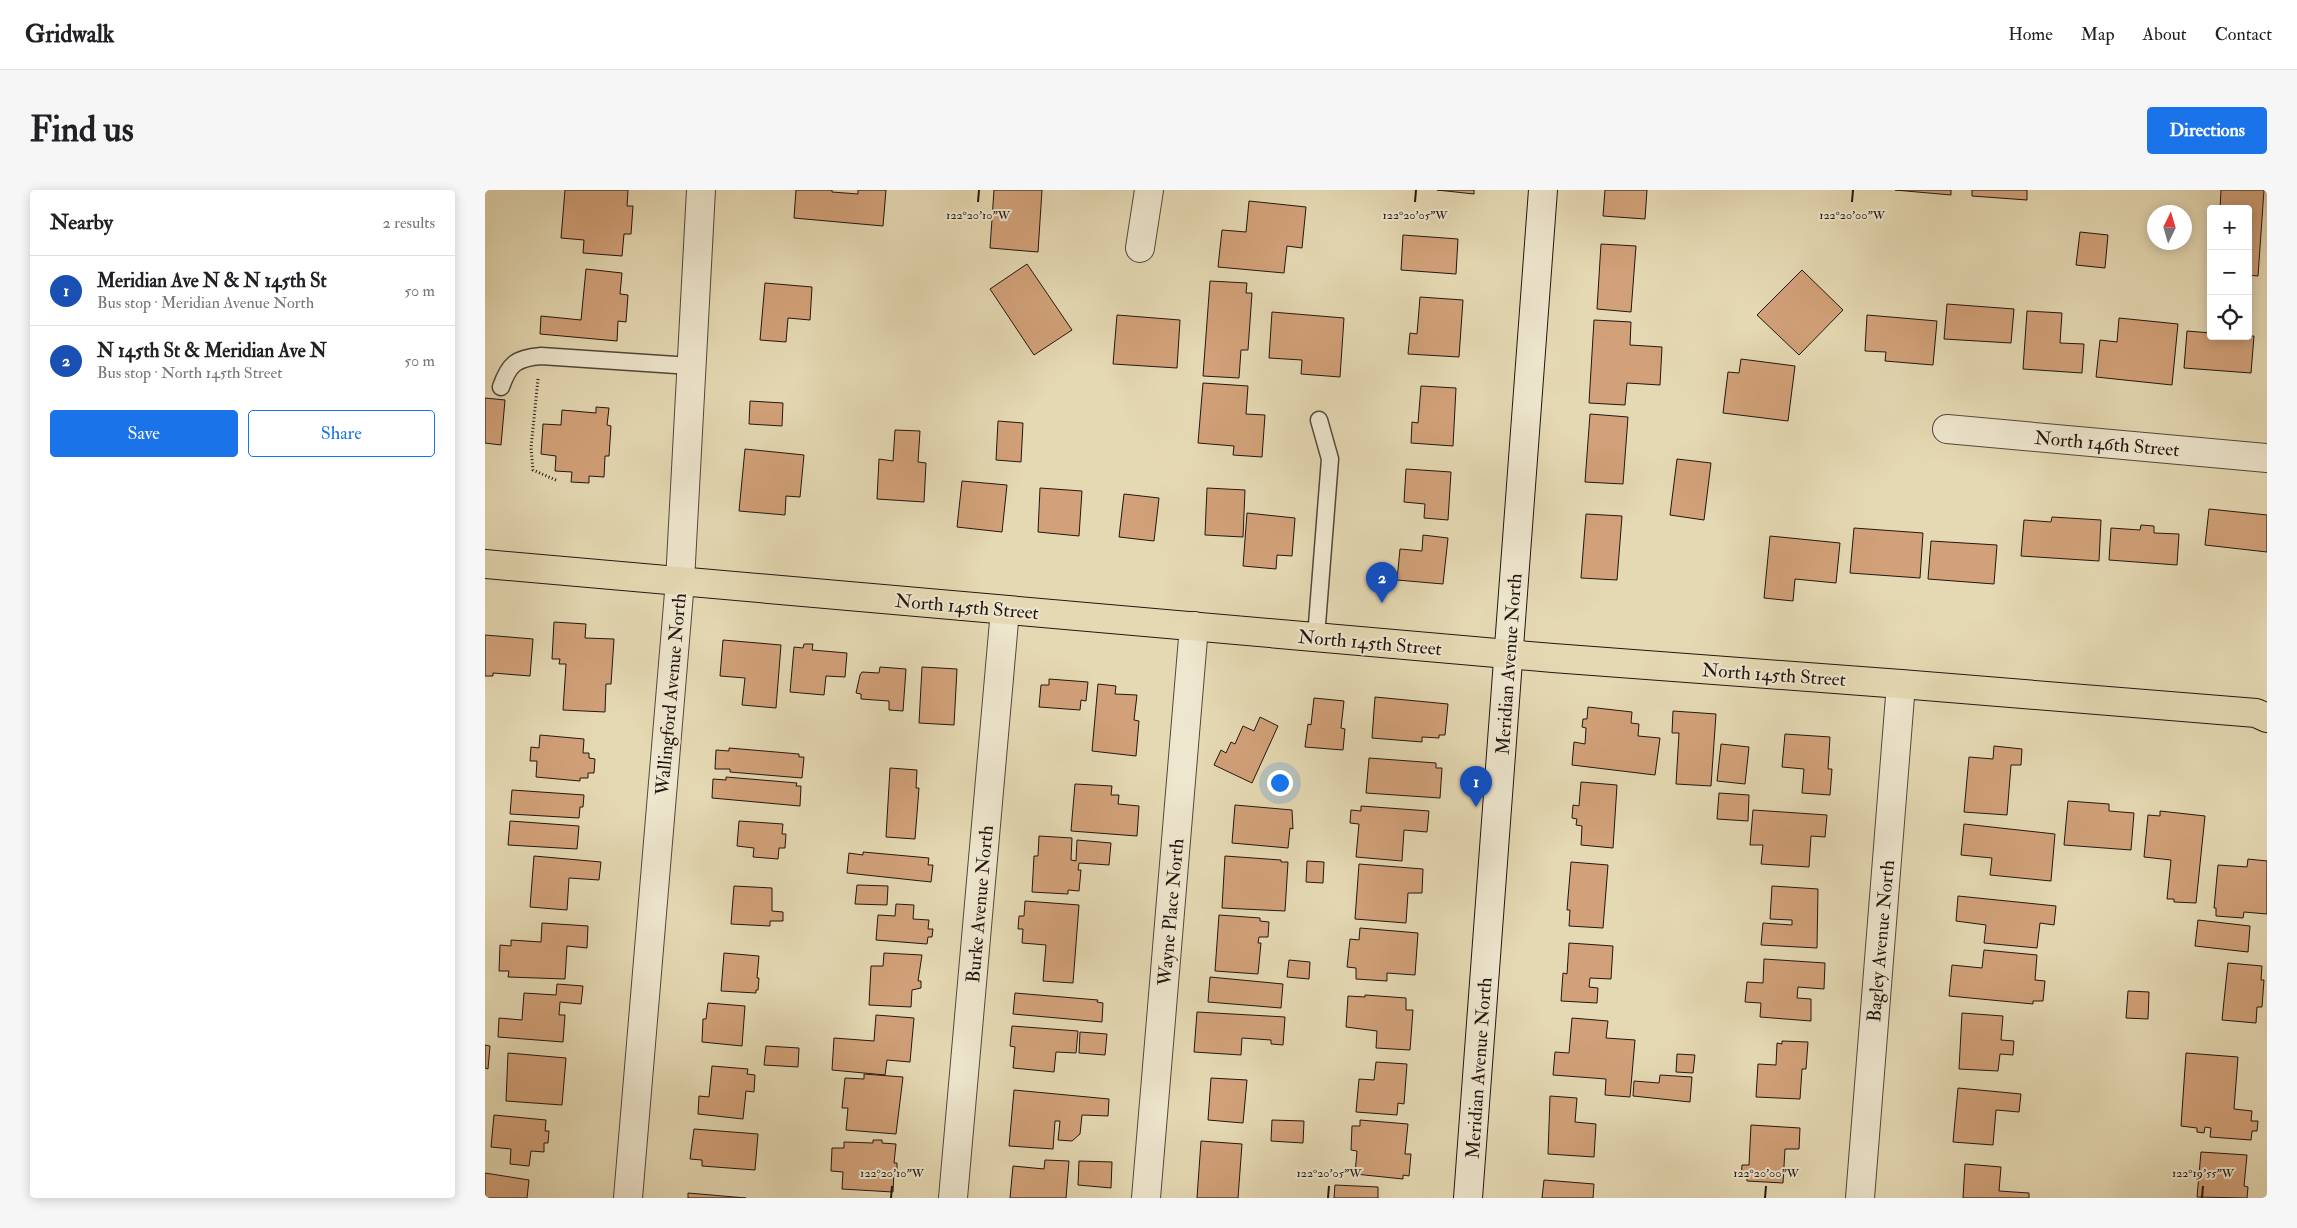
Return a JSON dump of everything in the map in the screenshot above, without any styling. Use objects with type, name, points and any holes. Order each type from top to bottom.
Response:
[{"type":"main road","name":"North 145th Street","points":[[485,564],[1509,654],[2263,714]]},
{"type":"street","name":"Wallingford Avenue North","points":[[628,1198],[680,581],[701,190]]},
{"type":"street","points":[[1140,248],[1149,190]]},
{"type":"street","name":"Meridian Avenue North","points":[[1468,1198],[1543,190]]},
{"type":"street","name":"North 146th Street","points":[[1947,429],[2267,458]]},
{"type":"street","name":"Burke Avenue North","points":[[953,1198],[1005,610]]},
{"type":"street","name":"Wayne Place North","points":[[1145,1198],[1195,626]]},
{"type":"street","name":"Bagley Avenue North","points":[[1860,1198],[1901,684]]},
{"type":"lane","points":[[501,387],[507,369],[527,357],[541,356],[691,366]]},
{"type":"lane","points":[[1316,637],[1330,459],[1319,420]]},
{"type":"path","points":[[541,356],[531,448],[533,470],[558,481]]},
{"type":"building","points":[[565,190],[628,190],[627,206],[633,206],[631,234],[624,234],[622,256],[583,253],[584,240],[561,238]]},
{"type":"building","points":[[796,190],[832,190],[832,192],[858,194],[858,190],[886,190],[883,226],[794,218]]},
{"type":"building","points":[[994,190],[1042,190],[1038,252],[990,248]]},
{"type":"building","points":[[1437,190],[1474,190],[1474,194]]},
{"type":"building","points":[[1605,190],[1647,190],[1645,219],[1603,216]]},
{"type":"building","points":[[1895,190],[1951,190],[1951,195]]},
{"type":"building","points":[[1972,190],[2027,190],[2027,200],[1972,196]]},
{"type":"building","points":[[2221,190],[2264,190],[2258,276],[2252,275],[2252,205],[2220,205]]},
{"type":"building","points":[[1249,201],[1306,207],[1302,248],[1287,246],[1284,273],[1218,267],[1222,230],[1246,232]]},
{"type":"building","points":[[2080,232],[2108,235],[2105,268],[2076,265]]},
{"type":"building","points":[[1403,235],[1458,239],[1456,274],[1401,270]]},
{"type":"building","points":[[1601,244],[1636,246],[1631,312],[1597,309]]},
{"type":"building","points":[[1027,264],[1072,330],[1034,355],[990,289]]},
{"type":"building","points":[[586,269],[622,273],[620,294],[628,295],[626,322],[618,321],[617,341],[540,334],[541,316],[581,320]]},
{"type":"building","points":[[1802,270],[1843,310],[1799,355],[1757,315]]},
{"type":"building","points":[[1210,281],[1247,283],[1246,293],[1252,293],[1248,350],[1241,350],[1239,378],[1203,376]]},
{"type":"building","points":[[765,283],[812,287],[810,320],[788,318],[786,342],[760,340]]},
{"type":"building","points":[[1420,297],[1463,300],[1459,357],[1408,354],[1410,333],[1417,334]]},
{"type":"building","points":[[1947,304],[2014,309],[2011,343],[1944,339]]},
{"type":"building","points":[[2027,311],[2062,313],[2060,343],[2084,344],[2082,373],[2023,369]]},
{"type":"building","points":[[1272,312],[1344,318],[1340,377],[1301,374],[1302,360],[1269,358]]},
{"type":"building","points":[[1117,315],[1180,320],[1177,368],[1113,364]]},
{"type":"building","points":[[1867,315],[1937,321],[1933,365],[1885,361],[1886,352],[1865,351]]},
{"type":"building","points":[[2119,318],[2178,324],[2172,385],[2096,377],[2100,340],[2117,342]]},
{"type":"building","points":[[1594,320],[1631,322],[1630,345],[1662,347],[1660,385],[1627,383],[1625,405],[1589,403]]},
{"type":"building","points":[[2187,331],[2207,333],[2207,340],[2252,340],[2252,336],[2254,336],[2251,373],[2184,368]]},
{"type":"building","points":[[1741,359],[1795,366],[1788,421],[1723,413],[1728,372],[1739,373]]},
{"type":"building","points":[[1203,383],[1248,386],[1246,414],[1265,415],[1262,457],[1233,455],[1234,446],[1198,443]]},
{"type":"building","points":[[1421,386],[1456,388],[1453,446],[1411,443],[1412,422],[1418,423]]},
{"type":"building","points":[[485,398],[505,400],[501,445],[485,443]]},
{"type":"building","points":[[750,401],[783,403],[782,426],[749,424]]},
{"type":"building","points":[[596,407],[609,408],[607,425],[611,426],[609,456],[605,456],[604,477],[589,476],[589,483],[571,482],[572,472],[555,471],[556,456],[541,454],[543,424],[561,425],[562,410],[596,413]]},
{"type":"building","points":[[1590,414],[1628,417],[1623,484],[1585,482]]},
{"type":"building","points":[[998,421],[1023,423],[1021,462],[996,460]]},
{"type":"building","points":[[895,430],[920,431],[918,462],[926,463],[924,502],[877,499],[879,459],[893,461]]},
{"type":"building","points":[[745,449],[804,455],[800,497],[786,496],[785,515],[739,511]]},
{"type":"building","points":[[1677,459],[1711,463],[1704,520],[1670,515]]},
{"type":"building","points":[[1406,469],[1451,472],[1448,520],[1424,518],[1425,504],[1404,502]]},
{"type":"building","points":[[962,481],[1007,485],[1002,532],[957,527]]},
{"type":"building","points":[[1040,488],[1082,491],[1079,536],[1038,532]]},
{"type":"building","points":[[1207,488],[1245,490],[1243,537],[1205,535]]},
{"type":"building","points":[[1124,494],[1159,498],[1154,541],[1119,537]]},
{"type":"building","points":[[2209,509],[2267,515],[2267,552],[2205,545]]},
{"type":"building","points":[[1247,513],[1295,518],[1292,556],[1277,555],[1276,569],[1243,566]]},
{"type":"building","points":[[1586,514],[1622,516],[1617,580],[1581,578]]},
{"type":"building","points":[[2052,517],[2101,520],[2099,561],[2021,556],[2024,520],[2051,522]]},
{"type":"building","points":[[2141,525],[2154,526],[2154,533],[2179,534],[2177,565],[2109,560],[2111,528],[2140,530]]},
{"type":"building","points":[[1854,528],[1923,533],[1920,578],[1850,573]]},
{"type":"building","points":[[1423,535],[1448,538],[1443,584],[1397,580],[1400,549],[1422,551]]},
{"type":"building","points":[[1770,536],[1840,543],[1836,583],[1795,579],[1793,601],[1764,598]]},
{"type":"building","points":[[1931,541],[1997,545],[1994,584],[1928,579]]},
{"type":"building","points":[[554,622],[586,624],[585,638],[614,639],[611,684],[606,684],[605,712],[563,710],[566,664],[559,664],[560,659],[552,659]]},
{"type":"building","points":[[485,635],[533,639],[530,676],[493,673],[493,676],[485,676]]},
{"type":"building","points":[[723,640],[781,645],[776,708],[742,705],[745,678],[720,676]]},
{"type":"building","points":[[804,644],[813,644],[812,650],[847,653],[845,677],[826,676],[824,695],[790,692],[794,647],[803,648]]},
{"type":"building","points":[[880,667],[906,669],[903,711],[889,710],[889,701],[861,699],[861,694],[856,693],[862,672],[879,673]]},
{"type":"building","points":[[922,667],[957,669],[954,725],[919,723]]},
{"type":"building","points":[[1049,679],[1088,682],[1086,701],[1081,700],[1080,710],[1039,707],[1041,685],[1049,685]]},
{"type":"building","points":[[1098,684],[1116,686],[1115,694],[1137,695],[1134,720],[1139,721],[1136,756],[1092,751]]},
{"type":"building","points":[[1375,697],[1448,704],[1445,735],[1439,735],[1439,738],[1422,737],[1422,742],[1372,738]]},
{"type":"building","points":[[1314,698],[1344,701],[1341,728],[1345,729],[1343,750],[1305,747],[1308,724],[1311,725]]},
{"type":"building","points":[[1588,707],[1632,712],[1631,723],[1639,724],[1638,736],[1660,738],[1655,775],[1572,765],[1574,742],[1585,744],[1586,728],[1582,727],[1583,719],[1587,719]]},
{"type":"building","points":[[1673,711],[1716,714],[1711,786],[1676,784],[1679,733],[1672,733]]},
{"type":"building","points":[[1260,717],[1278,726],[1252,783],[1214,765],[1221,750],[1226,753],[1231,742],[1235,744],[1243,726],[1254,731]]},
{"type":"building","points":[[1785,734],[1830,737],[1828,769],[1832,769],[1830,795],[1802,793],[1804,769],[1782,767]]},
{"type":"building","points":[[540,735],[584,739],[583,753],[589,753],[589,758],[595,759],[594,773],[588,773],[588,778],[580,778],[580,781],[536,777],[537,761],[530,761],[531,747],[539,748]]},
{"type":"building","points":[[1721,744],[1749,747],[1745,784],[1717,781]]},
{"type":"building","points":[[1994,746],[2022,749],[2021,765],[2011,765],[2007,815],[1964,812],[1969,757],[1993,759]]},
{"type":"building","points":[[729,748],[799,754],[799,757],[804,757],[802,778],[730,772],[730,769],[715,769],[716,750],[729,751]]},
{"type":"building","points":[[1369,758],[1436,763],[1436,768],[1442,768],[1440,798],[1366,793]]},
{"type":"building","points":[[890,768],[917,770],[916,788],[919,788],[915,839],[886,837]]},
{"type":"building","points":[[726,777],[797,783],[796,786],[801,786],[800,806],[712,798],[713,779],[726,780]]},
{"type":"building","points":[[1581,782],[1617,785],[1613,848],[1581,845],[1582,826],[1576,825],[1577,819],[1572,818],[1573,805],[1579,806]]},
{"type":"building","points":[[1075,784],[1112,786],[1111,795],[1119,795],[1118,804],[1139,806],[1137,836],[1071,831]]},
{"type":"building","points":[[512,790],[584,795],[583,807],[580,807],[579,818],[510,814]]},
{"type":"building","points":[[1719,793],[1749,795],[1748,821],[1717,819]]},
{"type":"building","points":[[2068,801],[2109,804],[2109,811],[2134,813],[2131,850],[2064,845]]},
{"type":"building","points":[[1235,805],[1292,810],[1293,829],[1290,828],[1288,848],[1232,843]]},
{"type":"building","points":[[1361,806],[1429,811],[1427,832],[1404,830],[1402,861],[1356,857],[1359,824],[1350,823],[1351,810],[1361,811]]},
{"type":"building","points":[[1753,810],[1827,815],[1825,837],[1811,836],[1809,867],[1761,864],[1763,845],[1750,845]]},
{"type":"building","points":[[2160,811],[2205,816],[2196,903],[2174,902],[2174,899],[2167,899],[2171,860],[2144,857],[2148,815],[2160,816]]},
{"type":"building","points":[[510,821],[579,826],[577,849],[508,845]]},
{"type":"building","points":[[739,821],[783,824],[782,834],[786,834],[785,848],[779,848],[778,859],[753,857],[754,848],[737,846]]},
{"type":"building","points":[[1964,824],[2055,834],[2051,881],[1990,875],[1992,858],[1961,855]]},
{"type":"building","points":[[1039,836],[1072,838],[1071,860],[1076,861],[1077,840],[1111,843],[1109,865],[1079,863],[1078,870],[1081,870],[1079,891],[1068,890],[1068,894],[1032,892],[1034,856],[1038,856]]},
{"type":"building","points":[[863,852],[929,858],[928,865],[933,865],[931,882],[847,873],[849,853],[863,855]]},
{"type":"building","points":[[534,856],[601,862],[599,880],[569,878],[567,910],[530,907]]},
{"type":"building","points":[[1225,856],[1288,862],[1285,911],[1222,908]]},
{"type":"building","points":[[2248,859],[2267,861],[2267,914],[2244,912],[2243,918],[2216,916],[2216,908],[2214,908],[2218,865],[2247,867]]},
{"type":"building","points":[[1307,861],[1324,862],[1323,883],[1306,882]]},
{"type":"building","points":[[1571,862],[1608,865],[1603,928],[1569,926],[1570,910],[1567,910]]},
{"type":"building","points":[[1359,864],[1423,869],[1422,893],[1408,893],[1406,923],[1355,919]]},
{"type":"building","points":[[857,885],[888,886],[887,905],[855,904]]},
{"type":"building","points":[[734,886],[772,888],[772,911],[783,912],[783,921],[770,921],[770,926],[731,924]]},
{"type":"building","points":[[1772,886],[1818,889],[1817,948],[1761,945],[1763,923],[1792,925],[1792,920],[1770,919]]},
{"type":"building","points":[[1958,896],[2056,906],[2054,925],[2040,923],[2037,948],[1984,943],[1986,925],[1956,921]]},
{"type":"building","points":[[1025,901],[1079,905],[1073,983],[1043,981],[1046,945],[1022,943],[1023,929],[1018,929],[1019,916],[1024,916]]},
{"type":"building","points":[[896,904],[914,905],[913,919],[929,920],[928,929],[933,929],[932,937],[928,937],[927,944],[876,940],[878,915],[895,916]]},
{"type":"building","points":[[1219,915],[1260,918],[1260,921],[1269,922],[1268,937],[1259,937],[1258,943],[1261,943],[1258,974],[1215,971]]},
{"type":"building","points":[[2198,920],[2250,926],[2248,952],[2195,946]]},
{"type":"building","points":[[542,923],[588,926],[587,948],[567,946],[565,979],[508,977],[509,971],[499,971],[500,945],[511,946],[511,940],[541,942]]},
{"type":"building","points":[[1360,928],[1418,933],[1415,975],[1387,973],[1387,981],[1356,979],[1356,968],[1347,967],[1350,939],[1359,940]]},
{"type":"building","points":[[1569,943],[1613,946],[1611,979],[1590,978],[1589,987],[1598,988],[1597,1003],[1561,1001],[1563,973],[1567,974]]},
{"type":"building","points":[[1984,950],[2037,955],[2035,980],[2045,981],[2043,1001],[2033,1001],[2033,1004],[1949,996],[1952,965],[1982,968]]},
{"type":"building","points":[[724,953],[759,956],[757,978],[759,978],[756,993],[721,991]]},
{"type":"building","points":[[884,953],[922,955],[918,981],[921,981],[921,988],[912,990],[911,1007],[869,1005],[871,966],[883,966]]},
{"type":"building","points":[[1764,959],[1825,963],[1824,989],[1798,987],[1797,998],[1811,999],[1811,1021],[1760,1017],[1761,1003],[1745,1002],[1747,982],[1763,983]]},
{"type":"building","points":[[1289,960],[1310,962],[1309,979],[1287,977]]},
{"type":"building","points":[[2228,963],[2262,966],[2261,980],[2264,980],[2262,1007],[2257,1007],[2256,1023],[2222,1020]]},
{"type":"building","points":[[1210,977],[1283,984],[1281,1008],[1208,1002]]},
{"type":"building","points":[[557,984],[583,986],[581,1004],[560,1002],[559,1015],[565,1015],[563,1042],[498,1037],[499,1018],[522,1020],[524,993],[556,995]]},
{"type":"building","points":[[2128,991],[2149,992],[2148,1019],[2126,1018]]},
{"type":"building","points":[[1015,993],[1098,1000],[1097,1002],[1103,1003],[1102,1022],[1013,1014]]},
{"type":"building","points":[[1365,995],[1406,998],[1406,1010],[1413,1010],[1410,1050],[1376,1048],[1377,1031],[1346,1027],[1348,996],[1365,997]]},
{"type":"building","points":[[708,1003],[745,1006],[742,1046],[702,1042],[703,1019],[706,1019]]},
{"type":"building","points":[[1197,1012],[1285,1017],[1283,1045],[1271,1044],[1271,1040],[1242,1038],[1241,1055],[1194,1052]]},
{"type":"building","points":[[1962,1013],[2003,1016],[2001,1040],[2014,1041],[2013,1055],[2000,1054],[1998,1071],[1959,1069]]},
{"type":"building","points":[[876,1015],[914,1018],[910,1062],[887,1060],[885,1075],[832,1070],[834,1038],[874,1041]]},
{"type":"building","points":[[1572,1018],[1608,1021],[1606,1038],[1635,1040],[1630,1097],[1605,1095],[1606,1079],[1553,1075],[1555,1052],[1569,1053]]},
{"type":"building","points":[[1012,1026],[1078,1031],[1076,1053],[1056,1052],[1054,1072],[1013,1068],[1015,1047],[1010,1046]]},
{"type":"building","points":[[1080,1032],[1107,1034],[1105,1055],[1079,1053]]},
{"type":"building","points":[[1782,1041],[1808,1042],[1806,1069],[1802,1069],[1800,1099],[1756,1097],[1758,1064],[1776,1065],[1777,1043],[1782,1044]]},
{"type":"building","points":[[485,1045],[490,1046],[488,1069],[485,1068]]},
{"type":"building","points":[[766,1046],[799,1048],[798,1067],[764,1065]]},
{"type":"building","points":[[508,1053],[566,1058],[562,1105],[506,1101]]},
{"type":"building","points":[[2186,1053],[2238,1057],[2234,1109],[2252,1111],[2251,1121],[2258,1121],[2257,1131],[2252,1131],[2251,1140],[2210,1137],[2211,1128],[2205,1127],[2204,1133],[2197,1132],[2197,1128],[2181,1126]]},
{"type":"building","points":[[1677,1054],[1695,1055],[1693,1073],[1676,1072]]},
{"type":"building","points":[[1376,1062],[1407,1064],[1404,1104],[1398,1103],[1397,1115],[1356,1112],[1359,1079],[1374,1080]]},
{"type":"building","points":[[712,1066],[748,1069],[747,1074],[755,1075],[754,1092],[746,1091],[743,1119],[698,1114],[699,1096],[709,1097]]},
{"type":"building","points":[[864,1074],[903,1077],[896,1134],[846,1130],[848,1108],[842,1108],[845,1078],[864,1079]]},
{"type":"building","points":[[1660,1075],[1692,1077],[1690,1102],[1633,1096],[1634,1081],[1659,1083]]},
{"type":"building","points":[[1211,1078],[1247,1080],[1243,1123],[1208,1120]]},
{"type":"building","points":[[1958,1088],[2021,1094],[2019,1112],[1996,1110],[1993,1145],[1953,1142]]},
{"type":"building","points":[[1014,1090],[1109,1099],[1108,1116],[1082,1115],[1080,1134],[1072,1141],[1058,1140],[1060,1121],[1055,1121],[1053,1149],[1009,1146]]},
{"type":"building","points":[[1550,1096],[1577,1098],[1575,1122],[1596,1124],[1594,1157],[1548,1154]]},
{"type":"building","points":[[494,1115],[546,1120],[545,1131],[549,1131],[548,1143],[544,1143],[544,1152],[531,1151],[529,1166],[510,1164],[511,1149],[491,1147]]},
{"type":"building","points":[[1272,1120],[1304,1121],[1303,1143],[1271,1141]]},
{"type":"building","points":[[1360,1120],[1408,1124],[1405,1154],[1411,1154],[1409,1176],[1403,1175],[1403,1179],[1355,1174],[1357,1151],[1351,1150],[1352,1126],[1360,1126]]},
{"type":"building","points":[[1751,1125],[1800,1128],[1799,1149],[1785,1149],[1783,1183],[1747,1181],[1747,1178],[1741,1178],[1742,1165],[1749,1165]]},
{"type":"building","points":[[694,1129],[758,1134],[755,1170],[702,1166],[702,1160],[690,1159]]},
{"type":"building","points":[[873,1140],[882,1140],[882,1143],[896,1144],[894,1163],[897,1163],[897,1172],[894,1171],[893,1192],[842,1189],[843,1172],[831,1171],[832,1148],[844,1148],[844,1142],[873,1143]]},
{"type":"building","points":[[1201,1141],[1242,1144],[1238,1198],[1197,1198]]},
{"type":"building","points":[[2201,1152],[2247,1155],[2244,1186],[2248,1187],[2247,1198],[2197,1197]]},
{"type":"building","points":[[1045,1160],[1069,1161],[1066,1198],[1010,1198],[1013,1166],[1044,1169]]},
{"type":"building","points":[[1079,1161],[1112,1162],[1111,1188],[1078,1185]]},
{"type":"building","points":[[1965,1164],[2001,1167],[1999,1191],[2029,1193],[2029,1198],[1963,1198]]},
{"type":"building","points":[[485,1173],[529,1180],[527,1198],[485,1198]]},
{"type":"building","points":[[1544,1180],[1594,1184],[1593,1198],[1542,1198]]},
{"type":"building","points":[[1335,1185],[1378,1187],[1378,1198],[1334,1198]]},
{"type":"building","points":[[688,1193],[746,1198],[688,1198]]},
{"type":"place","name":"N 145th St & Meridian Ave N","points":[[1382,603]]},
{"type":"place","name":"Meridian Ave N & N 145th St","points":[[1476,807]]}]
